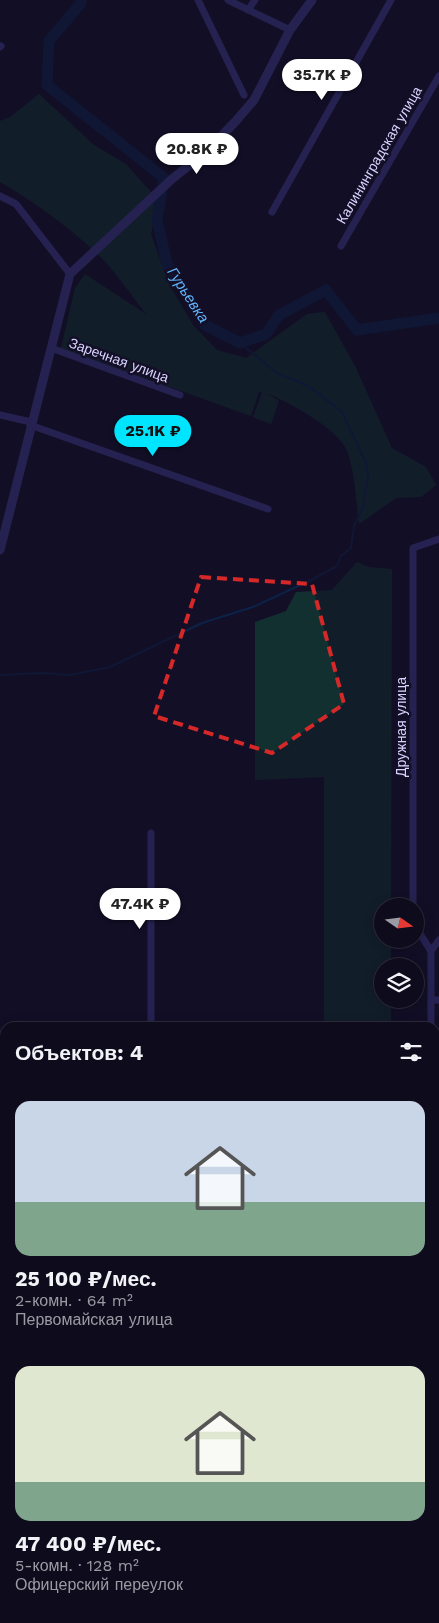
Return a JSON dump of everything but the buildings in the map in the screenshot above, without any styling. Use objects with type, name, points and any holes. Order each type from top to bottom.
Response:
[{"type":"street","points":[[198,0],[244,95]]},
{"type":"street","points":[[228,0],[290,30]]},
{"type":"street","points":[[248,10],[255,0]]},
{"type":"street","points":[[0,550],[70,274],[172,179],[206,152],[254,100],[290,30],[312,0]]},
{"type":"street","points":[[272,212],[391,0]]},
{"type":"street","name":"Калининградская улица","points":[[340,246],[439,76]]},
{"type":"street","points":[[0,196],[16,204],[70,274]]},
{"type":"street","name":"Заречная улица","points":[[50,348],[180,394]]},
{"type":"street","points":[[0,416],[31,424],[268,509]]},
{"type":"street","name":"Дружная улица","points":[[413,898],[413,548],[439,539]]},
{"type":"street","points":[[151,833],[151,1022]]},
{"type":"street","points":[[424,939],[432,951],[435,1000],[432,1022]]},
{"type":"street","points":[[432,951],[439,940]]},
{"type":"highlighted area","points":[[201,577],[312,584],[344,704],[272,753],[154,716]]},
{"type":"green space","points":[[39,94],[94,145],[126,164],[158,200],[151,234],[169,284],[193,325],[217,350],[246,358],[307,314],[325,312],[356,368],[392,448],[426,467],[436,485],[421,497],[396,498],[359,524],[354,477],[347,451],[334,434],[299,409],[266,393],[279,401],[271,424],[253,417],[262,392],[259,392],[251,416],[61,348],[75,288],[85,274],[146,314],[109,266],[86,243],[43,209],[0,182],[0,121],[10,117]]},
{"type":"green space","points":[[357,562],[368,567],[392,569],[391,898],[374,898],[374,948],[391,948],[391,958],[374,958],[374,1008],[391,1008],[391,1022],[324,1022],[324,777],[255,780],[255,622],[286,611],[296,592],[332,590]]},
{"type":"waterway","name":"Гурьевка","points":[[81,0],[81,3],[49,41],[47,85],[164,178],[157,220],[167,264],[205,325],[240,343],[266,334],[279,315],[326,290],[357,330],[439,318]]},
{"type":"waterway","points":[[0,675],[42,673],[70,675],[110,667],[202,623],[253,607],[311,580],[337,566],[341,556],[351,548],[354,526],[363,508],[368,478],[366,463],[342,412],[310,387],[277,373],[240,343]]}]
